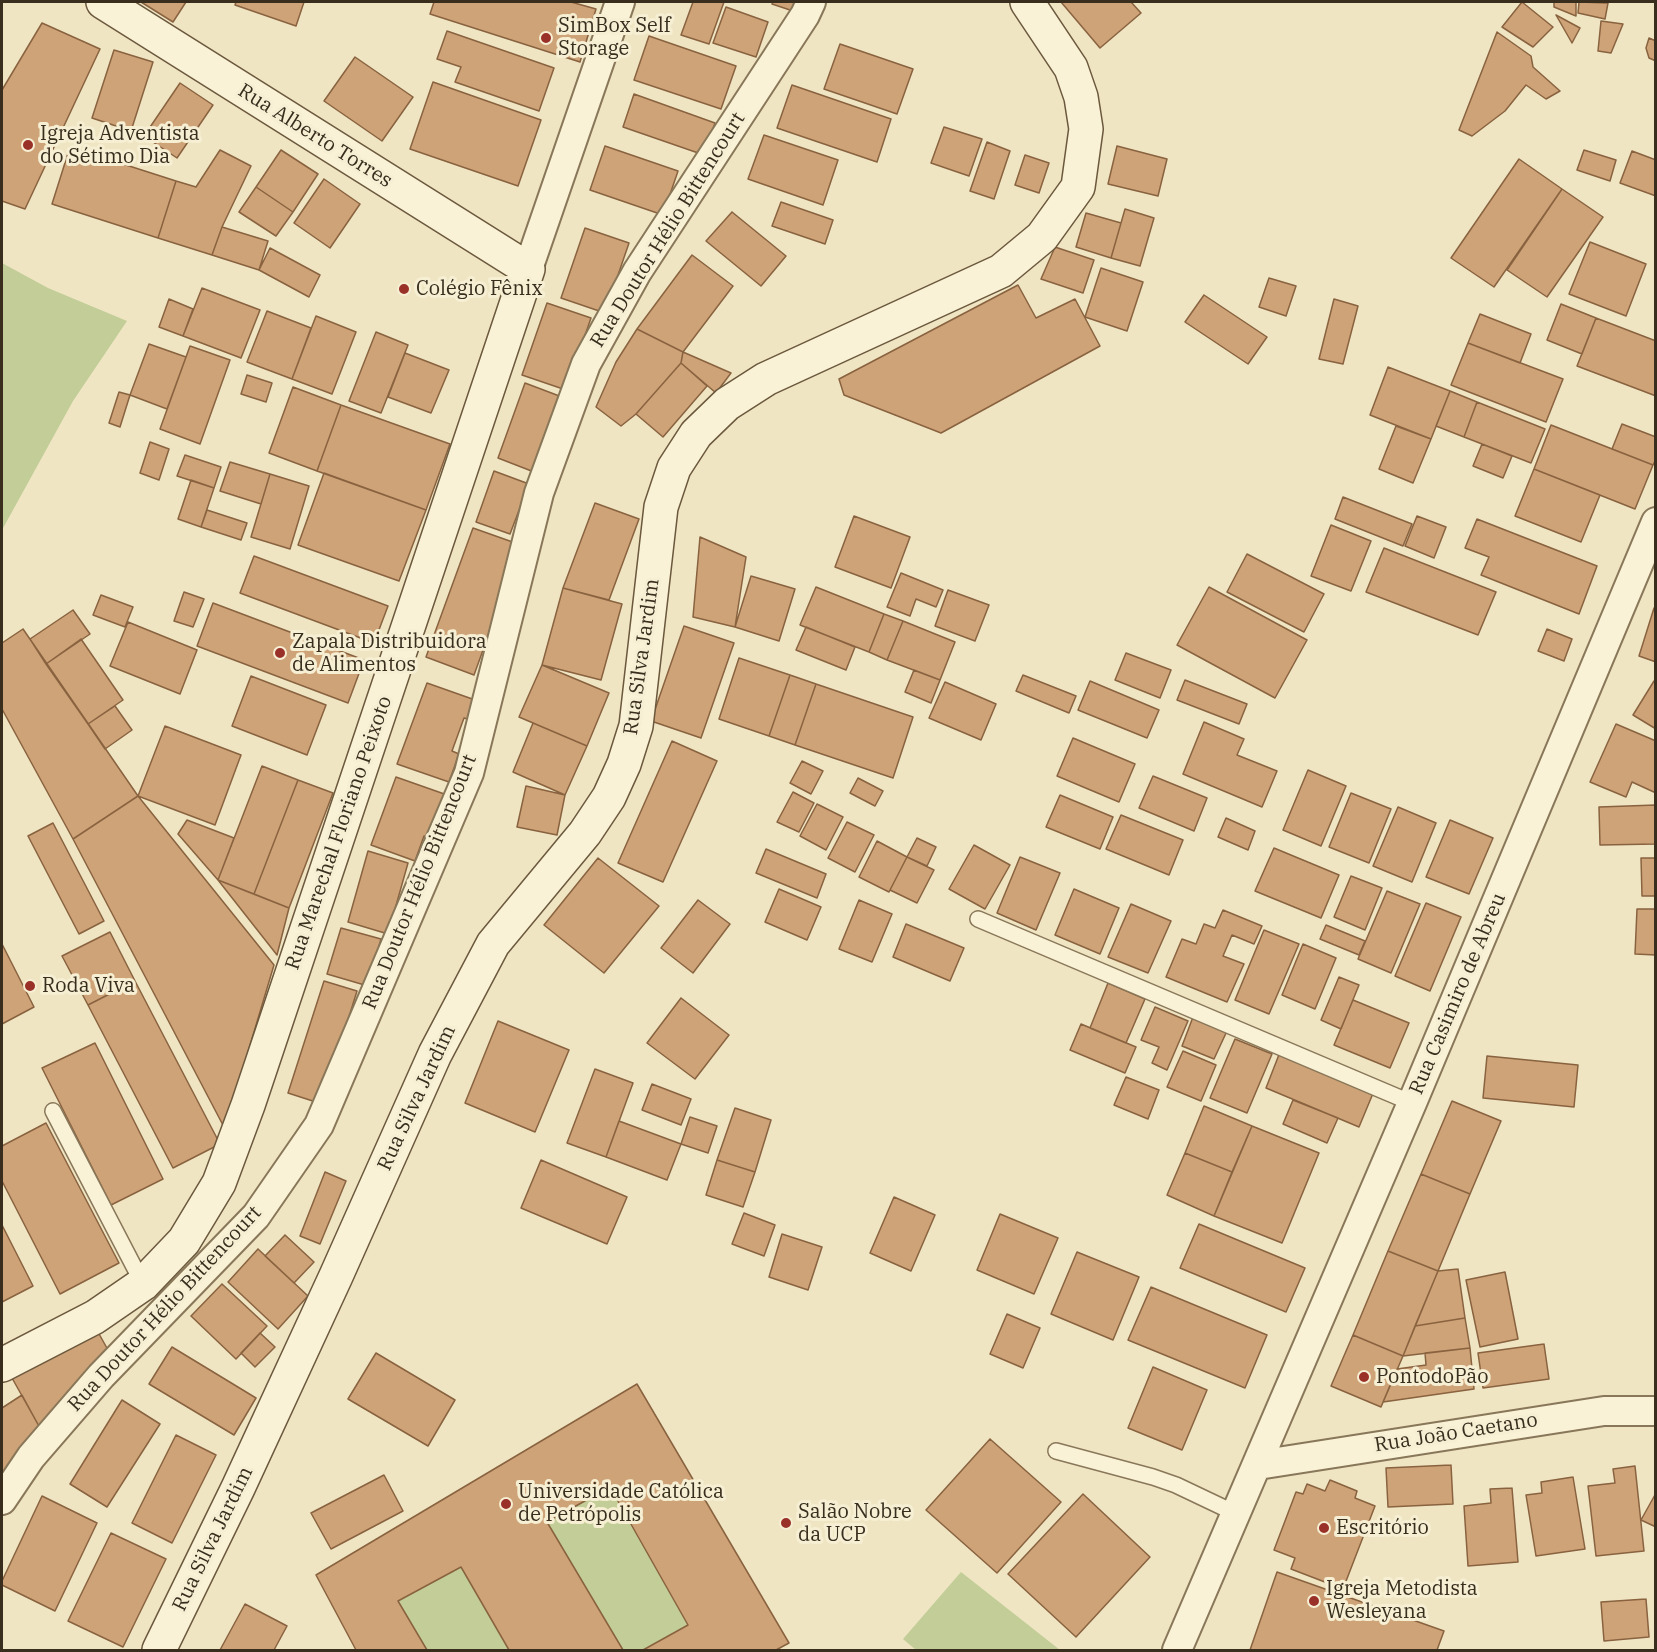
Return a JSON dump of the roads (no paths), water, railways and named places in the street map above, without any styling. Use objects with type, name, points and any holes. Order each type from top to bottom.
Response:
[{"type":"street","name":"Rua Alberto Torres","points":[[103,2],[528,269]]},
{"type":"street","name":"Rua Marechal Floriano Peixoto","points":[[2,1365],[95,1317],[143,1284],[184,1241],[219,1183],[248,1105],[528,269],[620,2]]},
{"type":"street","name":"Rua Doutor Hélio Bittencourt","points":[[2,1500],[31,1457],[101,1376],[256,1215],[319,1125],[469,773],[539,493],[586,364],[638,272],[805,15],[811,2]]},
{"type":"street","name":"Rua Silva Jardim","points":[[159,1650],[258,1446],[445,1034],[493,944],[585,833],[613,789],[636,726],[662,507],[674,468],[696,434],[727,404],[766,379],[1001,271],[1042,237],[1078,187],[1086,129],[1082,97],[1071,68],[1027,2]]},
{"type":"street","name":"Rua Casimiro de Abreu","points":[[1178,1650],[1412,1103],[1656,522]]},
{"type":"street","name":"Rua João Caetano","points":[[1258,1465],[1514,1423],[1604,1411],[1656,1411]]},
{"type":"lane","points":[[978,919],[1412,1103]]},
{"type":"lane","points":[[53,1111],[143,1284]]},
{"type":"lane","points":[[1056,1451],[1154,1477],[1237,1514]]},
{"type":"place","name":"SimBox Self Storage","points":[[546,38]]},
{"type":"place","name":"Igreja Adventista do Sétimo Dia","points":[[28,145]]},
{"type":"place","name":"Colégio Fênix","points":[[404,289]]},
{"type":"place","name":"Zapala Distribuidora de Alimentos","points":[[280,653]]},
{"type":"place","name":"Roda Viva","points":[[30,986]]},
{"type":"place","name":"PontodoPão","points":[[1364,1377]]},
{"type":"place","name":"Universidade Católica de Petrópolis","points":[[506,1504]]},
{"type":"place","name":"Salão Nobre da UCP","points":[[786,1523]]},
{"type":"place","name":"Escritório","points":[[1324,1528]]},
{"type":"place","name":"Igreja Metodista Wesleyana","points":[[1314,1601]]}]
